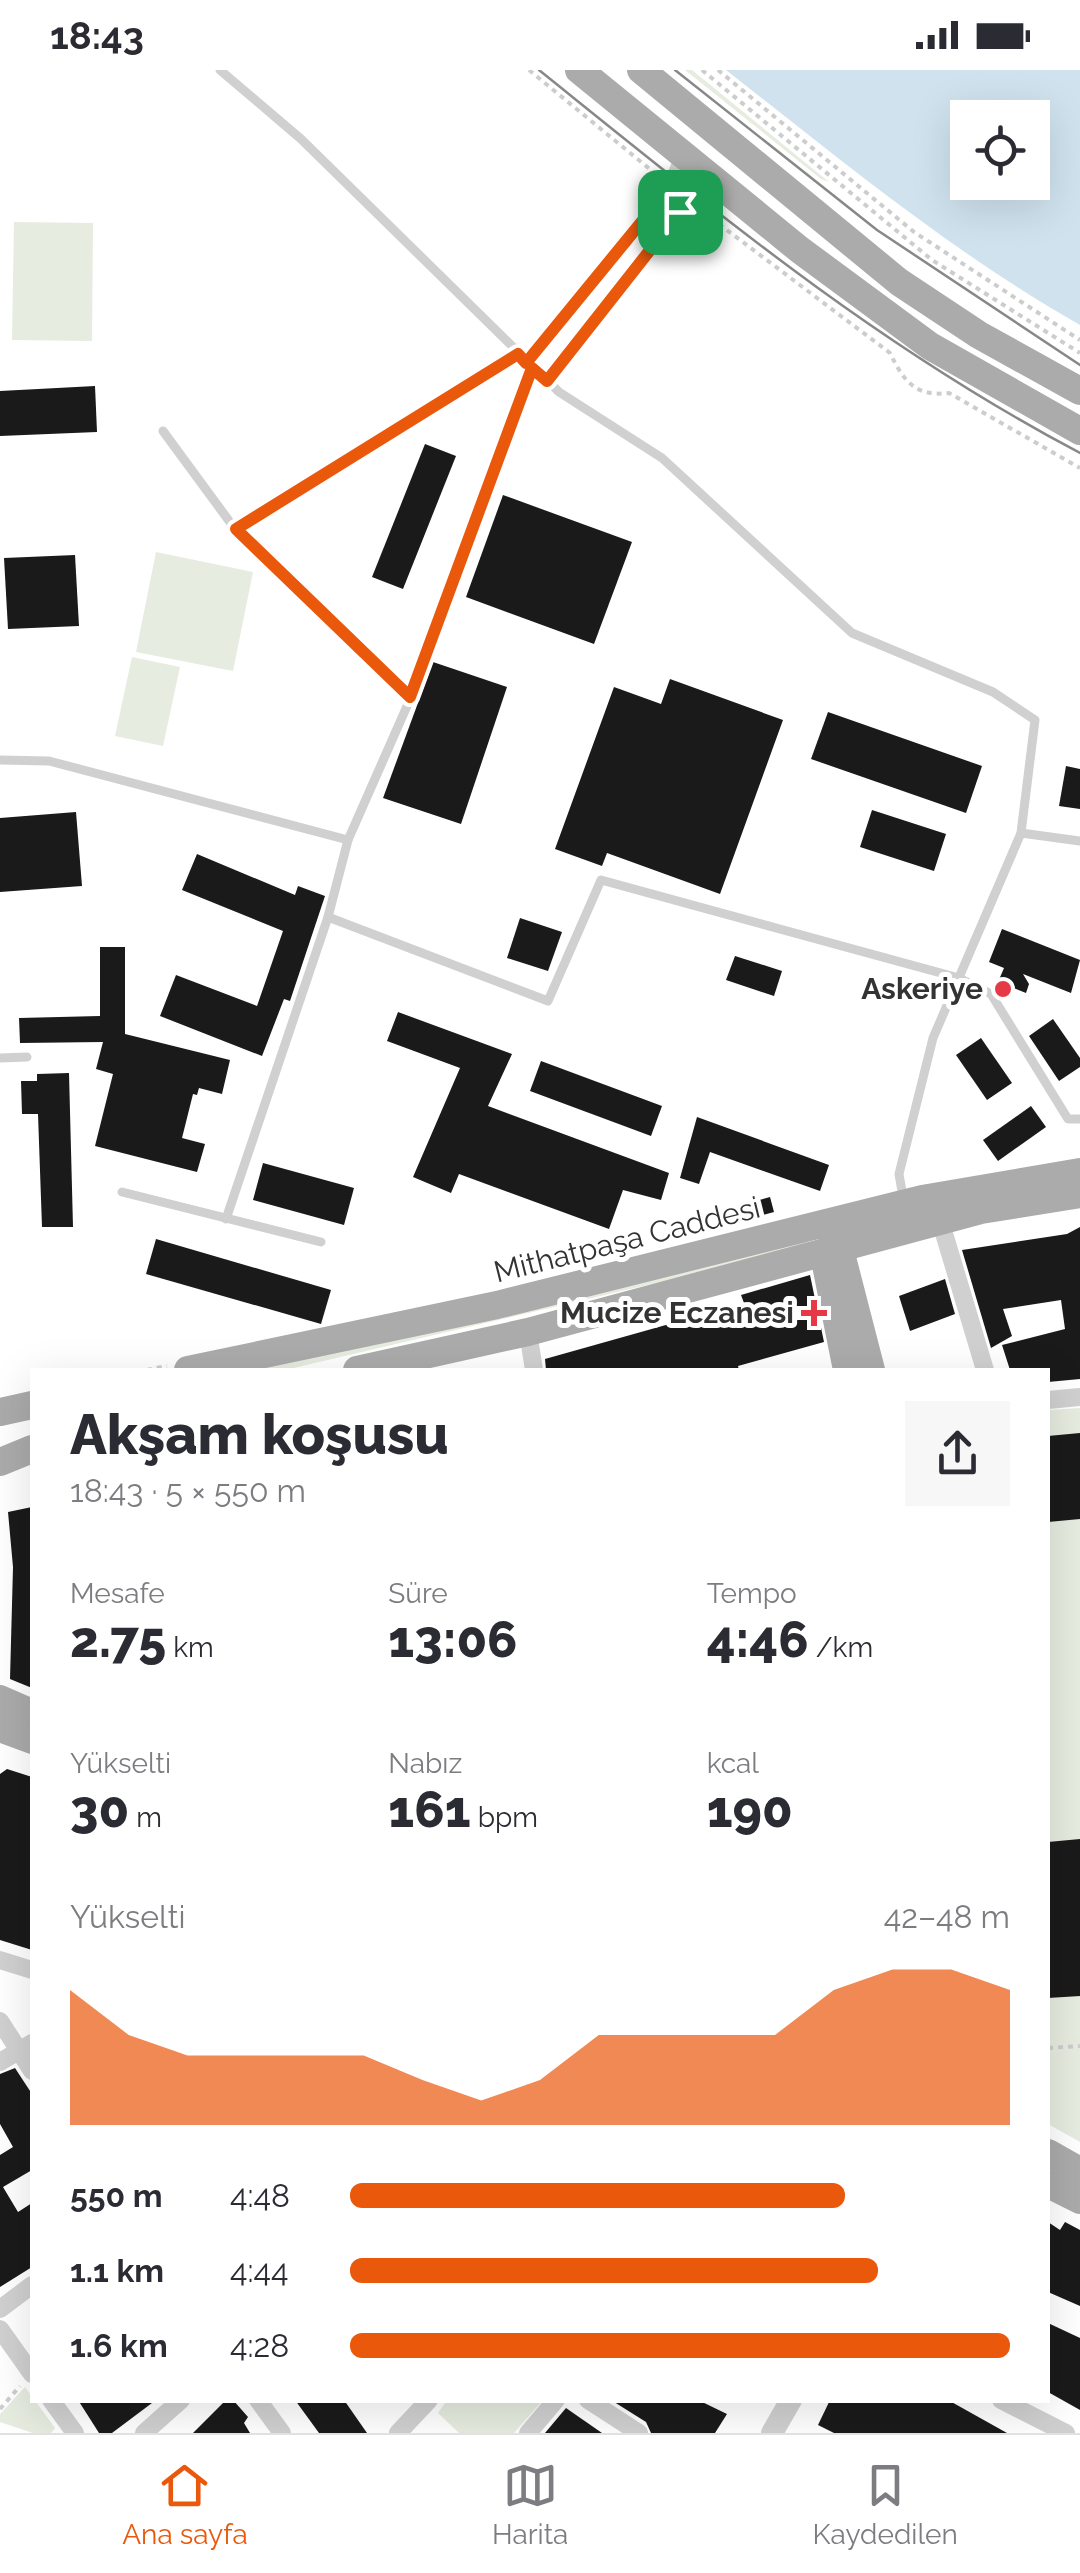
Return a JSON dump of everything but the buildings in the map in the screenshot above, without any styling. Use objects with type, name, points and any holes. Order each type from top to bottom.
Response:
[{"type":"main road","points":[[579,70],[721,187],[930,346],[1080,431]]},
{"type":"main road","points":[[641,70],[899,282],[979,336],[1080,391]]},
{"type":"main road","name":"Mithatpaşa Caddesi","points":[[366,1368],[528,1332],[829,1240],[904,1204],[1080,1172]]},
{"type":"main road","name":"Mithatpaşa Caddesi","points":[[198,1368],[497,1305],[1080,1194]]},
{"type":"main road","points":[[829,1240],[847,1368]]},
{"type":"main road","points":[[829,1240],[870,1368]]},
{"type":"main road","points":[[0,1412],[30,1405]]},
{"type":"main road","points":[[0,1462],[30,1449]]},
{"type":"main road","points":[[0,1699],[17,1733]]},
{"type":"main road","points":[[1050,2154],[1080,2171]]},
{"type":"main road","points":[[1050,2185],[1080,2200]]},
{"type":"street","points":[[940,1220],[984,1368]]},
{"type":"street","points":[[528,1332],[534,1368]]},
{"type":"street","points":[[1050,1400],[1080,1397]]},
{"type":"street","points":[[0,1960],[30,1969]]},
{"type":"street","points":[[0,2022],[26,2047],[0,2062]]},
{"type":"street","points":[[0,2309],[30,2287]]},
{"type":"street","points":[[0,2329],[30,2370]]},
{"type":"street","points":[[54,2403],[75,2433]]},
{"type":"street","points":[[144,2433],[178,2403]]},
{"type":"street","points":[[260,2403],[282,2433]]},
{"type":"street","points":[[409,2430],[427,2403]]},
{"type":"street","points":[[528,2433],[553,2403]]},
{"type":"street","points":[[593,2403],[640,2433]]},
{"type":"street","points":[[772,2433],[789,2403]]},
{"type":"street","points":[[1007,2403],[1066,2433]]},
{"type":"lane","points":[[220,70],[301,140],[529,366],[662,458],[852,633],[993,692],[1035,720],[1022,833],[934,1038],[899,1174],[904,1204],[896,1231]]},
{"type":"lane","points":[[226,1218],[328,917],[348,840],[410,697],[529,366],[662,197],[681,152]]},
{"type":"lane","points":[[547,381],[680,212],[721,187]]},
{"type":"lane","points":[[236,529],[518,354]]},
{"type":"lane","points":[[163,431],[236,529],[410,697]]},
{"type":"lane","points":[[0,760],[49,761],[348,840]]},
{"type":"lane","points":[[1022,833],[1080,841]]},
{"type":"lane","points":[[328,917],[548,1001],[601,880],[959,978],[991,994],[1068,1120],[1080,1119]]},
{"type":"lane","points":[[0,1058],[27,1057]]},
{"type":"lane","points":[[122,1192],[321,1242]]},
{"type":"path","points":[[529,70],[668,183]]},
{"type":"path","points":[[702,70],[932,260],[1080,353]]},
{"type":"path","points":[[718,70],[914,232],[1080,340]]},
{"type":"path","points":[[692,203],[771,268],[890,353],[903,380],[927,396],[950,394],[1080,468]]},
{"type":"path","points":[[1050,2048],[1080,2046]]},
{"type":"path","points":[[0,2409],[30,2375]]},
{"type":"shaded area","points":[[685,70],[692,70],[829,182],[821,179]]},
{"type":"shaded area","points":[[14,222],[93,223],[92,341],[12,340]]},
{"type":"shaded area","points":[[156,552],[253,572],[233,671],[136,652]]},
{"type":"shaded area","points":[[132,657],[180,667],[163,746],[115,736]]},
{"type":"shaded area","points":[[804,1236],[810,1247],[294,1368],[252,1368]]},
{"type":"shaded area","points":[[1080,1408],[1080,2142],[1050,2125],[1050,1410]]},
{"type":"shaded area","points":[[25,2387],[30,2403],[37,2403],[55,2428],[51,2433],[33,2433],[0,2422],[0,2414]]},
{"type":"shaded area","points":[[445,2403],[540,2403],[514,2433],[459,2433],[438,2413]]},
{"type":"water","points":[[726,70],[1080,70],[1080,325],[987,267]]},
{"type":"tram line","points":[[539,70],[735,226],[866,322],[934,368],[1080,453]]},
{"type":"tram line","points":[[675,70],[877,230],[1080,365]]},
{"type":"place","name":"Askeriye","points":[[1003,989]]},
{"type":"place","name":"Mucize Eczanesi","points":[[814,1313]]},
{"type":"route","points":[[668,183],[692,203],[680,212],[547,381],[532,368],[410,697],[236,529],[518,354],[526,363],[662,197],[668,183]]}]
